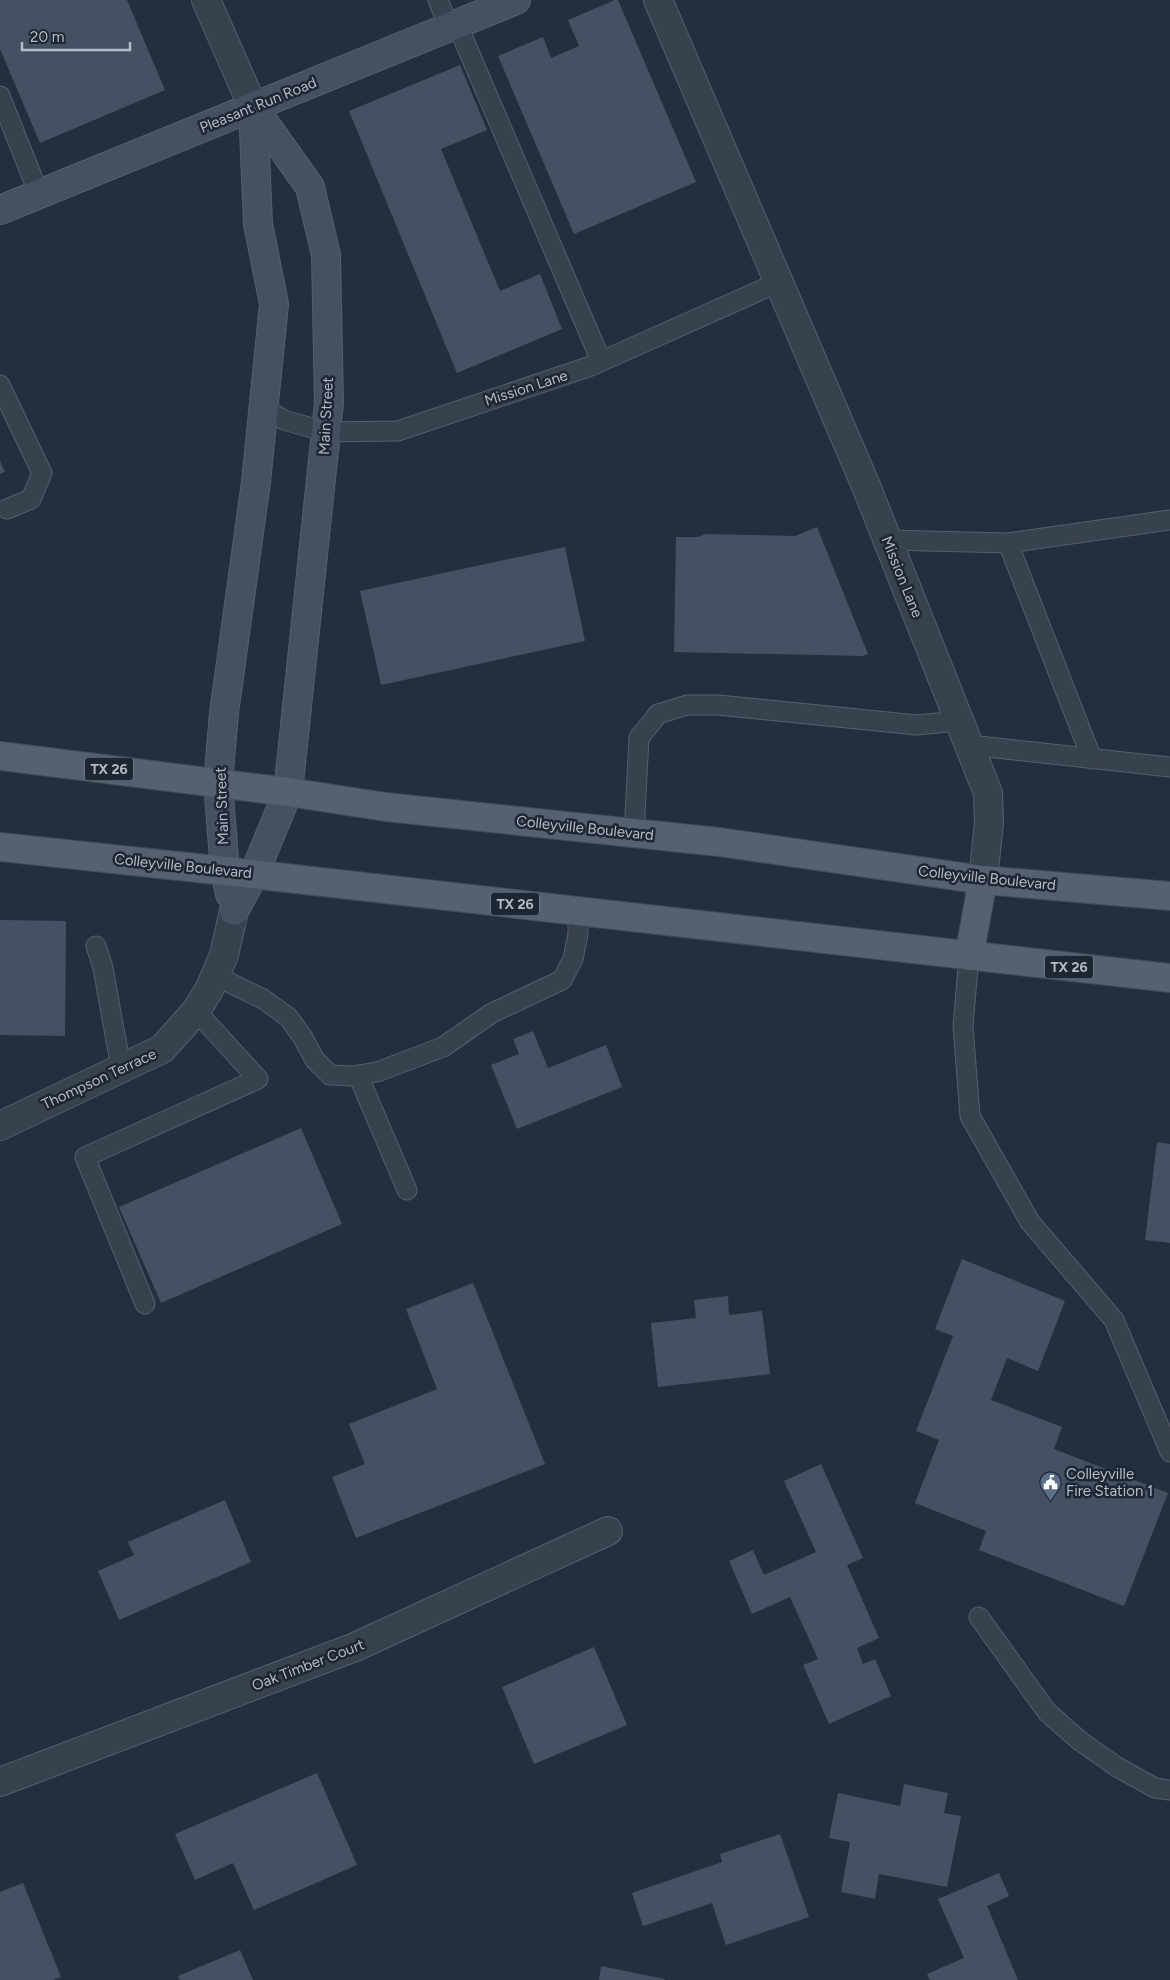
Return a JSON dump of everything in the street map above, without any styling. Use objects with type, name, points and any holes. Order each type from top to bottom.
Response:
[{"type":"main road","name":"Colleyville Boulevard","points":[[0,756],[288,792],[386,807],[719,842],[983,880],[1170,896]]},
{"type":"main road","name":"Colleyville Boulevard","points":[[0,847],[1170,978]]},
{"type":"main road","points":[[969,956],[983,880]]},
{"type":"street","name":"Main Street","points":[[206,0],[253,107],[310,187],[326,255],[330,403],[288,792],[254,874],[234,911]]},
{"type":"street","name":"Pleasant Run Road","points":[[0,210],[516,0]]},
{"type":"street","name":"Mission Lane","points":[[658,0],[866,486],[988,793],[989,822],[983,880]]},
{"type":"street","name":"Main Street","points":[[234,911],[224,871],[218,783],[224,713],[256,482],[274,304],[258,224],[253,107]]},
{"type":"street","name":"Thompson Terrace","points":[[0,1126],[162,1049],[196,1012],[216,976],[224,955],[234,911]]},
{"type":"street","name":"Oak Timber Court","points":[[0,1782],[356,1647],[608,1530]]},
{"type":"lane","points":[[438,0],[453,25],[601,361]]},
{"type":"lane","points":[[0,96],[39,194]]},
{"type":"lane","name":"Mission Lane","points":[[264,408],[284,420],[326,432],[398,431],[601,361],[779,282]]},
{"type":"lane","points":[[0,385],[42,473],[31,499],[6,510]]},
{"type":"lane","points":[[887,540],[1008,543],[1170,520]]},
{"type":"lane","points":[[1008,543],[1092,758]]},
{"type":"lane","points":[[634,834],[639,738],[658,714],[688,705],[718,705],[917,725],[1092,758],[1170,767]]},
{"type":"lane","points":[[216,976],[263,999],[288,1017],[302,1036],[315,1060],[330,1075],[358,1076],[377,1072],[443,1046],[492,1013],[562,980],[572,959],[578,934],[578,911]]},
{"type":"lane","points":[[96,946],[103,968],[122,1068]]},
{"type":"lane","points":[[969,956],[963,1026],[970,1116],[1030,1222],[1114,1320],[1170,1452]]},
{"type":"lane","points":[[145,1304],[85,1157],[258,1079],[196,1012]]},
{"type":"lane","points":[[358,1076],[407,1190]]},
{"type":"lane","points":[[979,1617],[1047,1712],[1080,1741],[1117,1767],[1156,1788],[1170,1790]]},
{"type":"building","points":[[0,0],[127,0],[165,90],[40,143],[0,49]]},
{"type":"building","points":[[618,0],[696,182],[574,234],[498,56],[543,37],[551,58],[579,46],[568,20]]},
{"type":"building","points":[[460,65],[487,130],[441,149],[500,291],[540,274],[562,329],[457,373],[349,111]]},
{"type":"building","points":[[0,461],[5,472],[0,474]]},
{"type":"building","points":[[817,527],[868,654],[863,656],[674,652],[676,537],[697,537],[706,534],[795,536]]},
{"type":"building","points":[[565,547],[585,641],[381,685],[360,591]]},
{"type":"building","points":[[0,920],[66,921],[65,1036],[0,1035]]},
{"type":"building","points":[[533,1031],[548,1068],[606,1045],[622,1087],[517,1129],[491,1065],[519,1054],[513,1039]]},
{"type":"building","points":[[301,1128],[342,1224],[161,1303],[119,1207]]},
{"type":"building","points":[[1157,1142],[1170,1144],[1170,1243],[1145,1240]]},
{"type":"building","points":[[962,1259],[1065,1301],[1038,1371],[1007,1358],[991,1400],[1062,1427],[1054,1449],[1168,1493],[1124,1606],[979,1550],[986,1531],[915,1503],[939,1440],[916,1431],[953,1336],[935,1329]]},
{"type":"building","points":[[473,1283],[545,1464],[356,1538],[332,1477],[365,1464],[349,1424],[437,1389],[406,1309]]},
{"type":"building","points":[[728,1296],[729,1315],[762,1311],[770,1374],[658,1387],[651,1323],[696,1318],[694,1300]]},
{"type":"building","points":[[821,1464],[863,1558],[847,1565],[879,1638],[857,1648],[863,1664],[875,1659],[891,1696],[829,1724],[803,1665],[818,1659],[790,1597],[752,1614],[729,1561],[753,1550],[764,1575],[816,1552],[784,1481]]},
{"type":"building","points":[[225,1500],[251,1562],[119,1620],[98,1571],[134,1555],[128,1542]]},
{"type":"building","points":[[594,1647],[627,1725],[534,1764],[502,1687]]},
{"type":"building","points":[[317,1773],[357,1865],[254,1910],[233,1863],[195,1880],[175,1834]]},
{"type":"building","points":[[904,1784],[948,1793],[944,1813],[961,1816],[947,1887],[879,1874],[875,1899],[841,1892],[850,1842],[829,1838],[838,1793],[900,1806]]},
{"type":"building","points":[[780,1834],[809,1917],[726,1945],[712,1903],[643,1926],[632,1893],[722,1862],[720,1854]]},
{"type":"building","points":[[999,1873],[1009,1896],[987,1906],[1018,1980],[930,1980],[927,1974],[964,1958],[938,1899]]},
{"type":"building","points":[[23,1883],[61,1977],[53,1980],[0,1980],[0,1892]]},
{"type":"building","points":[[240,1950],[253,1980],[180,1980],[178,1976]]},
{"type":"building","points":[[601,1966],[665,1979],[599,1980]]},
{"type":"place","name":"Colleyville Fire Station 1","points":[[1050,1502]]}]
